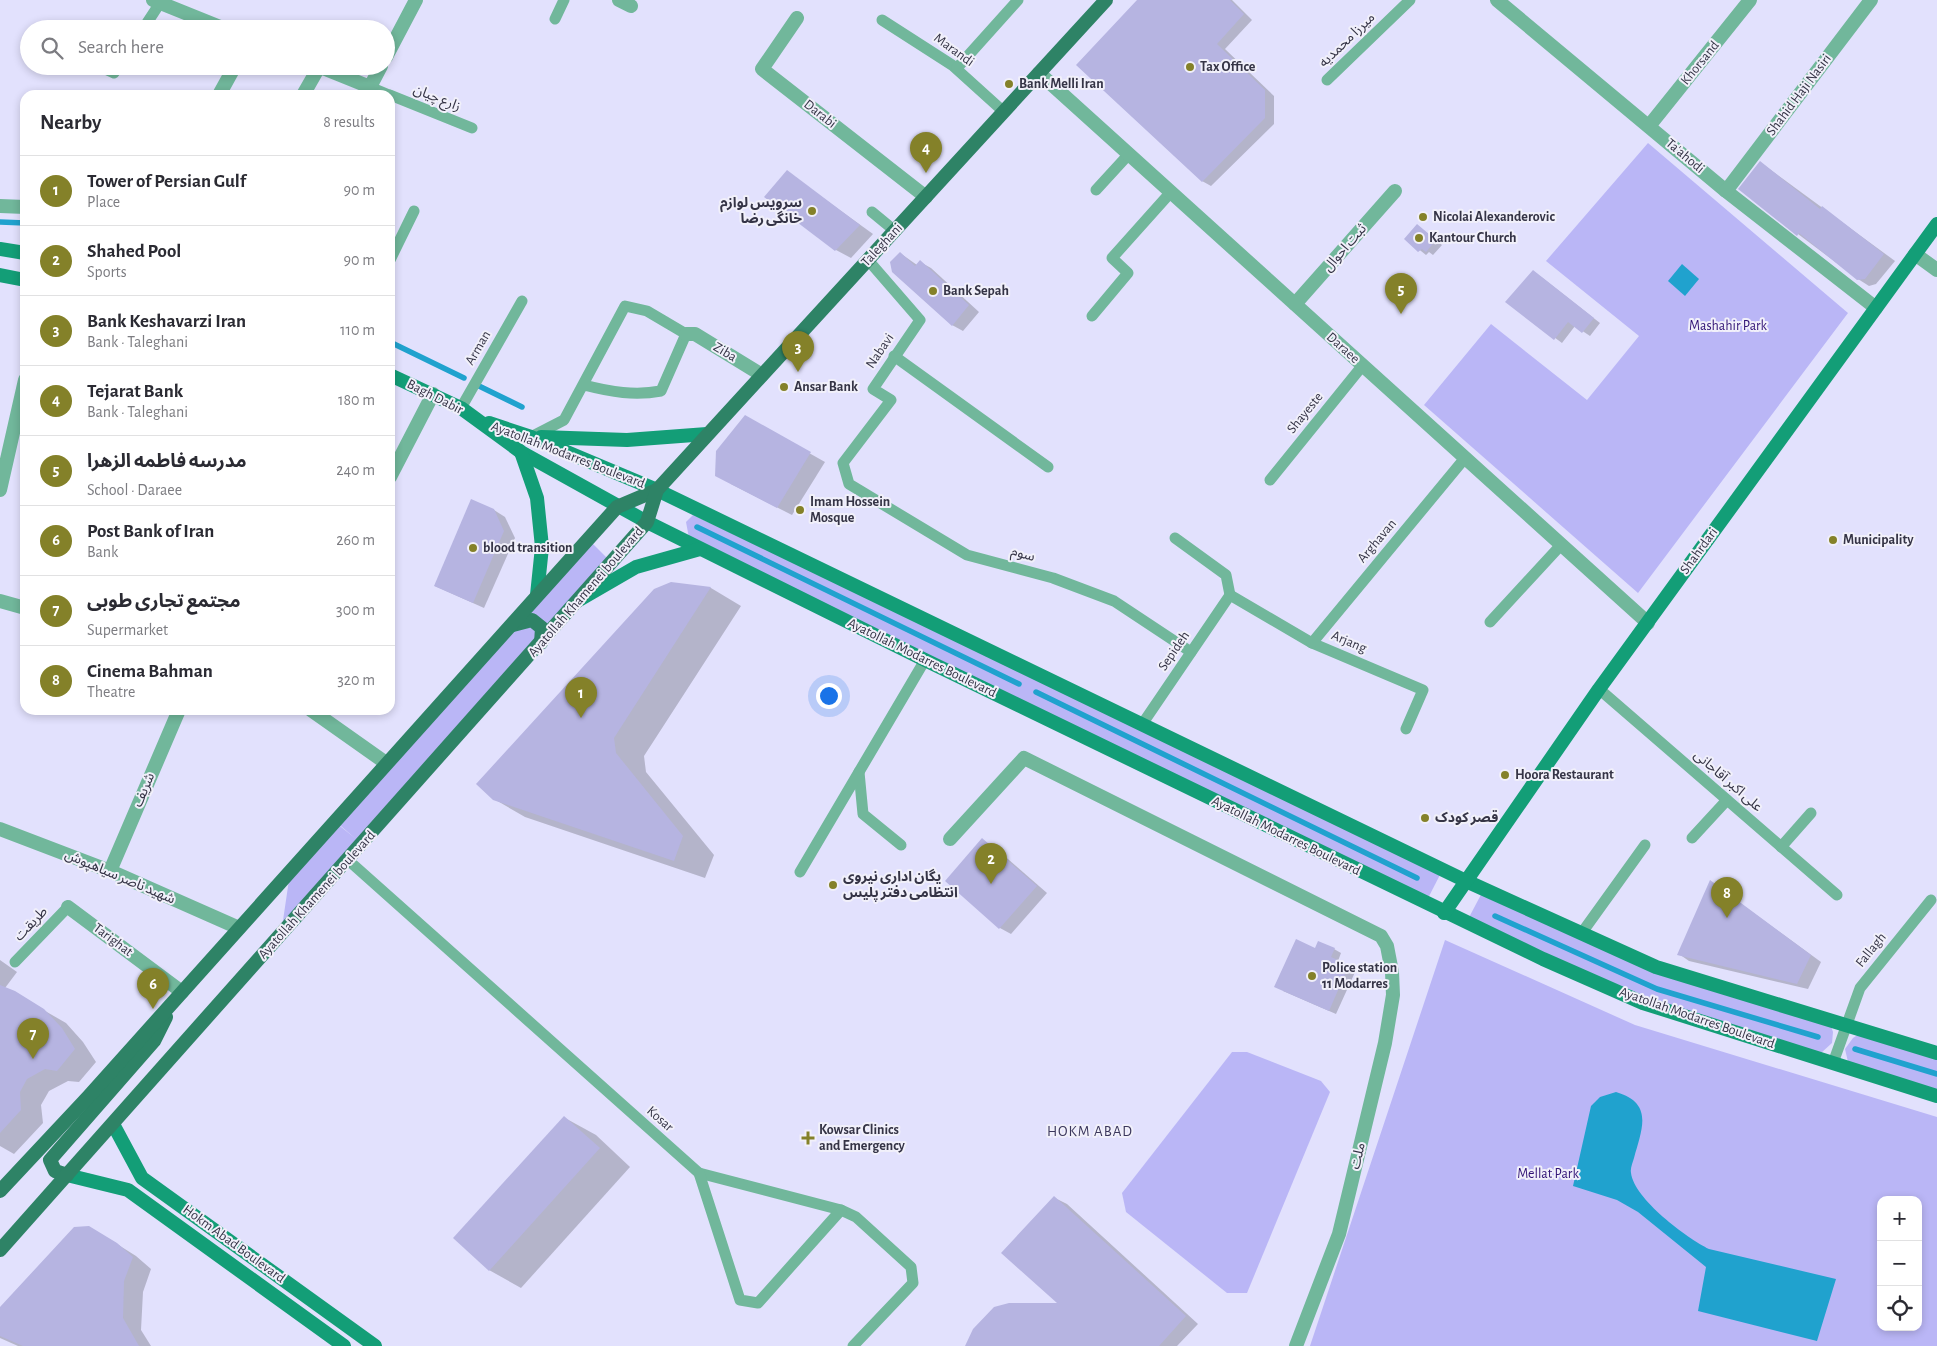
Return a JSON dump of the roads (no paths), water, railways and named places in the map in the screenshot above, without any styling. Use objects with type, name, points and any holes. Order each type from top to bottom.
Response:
[{"type":"main road","name":"Taleghani","points":[[657,490],[1106,0]]},
{"type":"main road","name":"Shahrdari","points":[[1444,913],[1599,689],[1937,224]]},
{"type":"main road","points":[[0,249],[20,252]]},
{"type":"main road","points":[[0,275],[20,279]]},
{"type":"main road","name":"Bagh Dabir","points":[[395,377],[461,408],[478,420]]},
{"type":"main road","name":"Ayatollah Modarres Boulevard","points":[[478,420],[531,437],[657,490],[1143,723],[1466,881],[1656,967],[1937,1053]]},
{"type":"main road","name":"Ayatollah Modarres Boulevard","points":[[478,420],[521,452],[617,507],[1444,913],[1643,1003],[1937,1096]]},
{"type":"main road","points":[[531,437],[627,440],[707,434]]},
{"type":"main road","points":[[521,452],[537,498],[542,547],[537,595]]},
{"type":"main road","points":[[0,1191],[513,625],[537,595],[617,507],[657,490]]},
{"type":"main road","name":"Ayatollah Khamenei boulevard","points":[[0,1250],[647,522],[657,490]]},
{"type":"main road","points":[[579,600],[636,567],[700,549]]},
{"type":"main road","points":[[513,625],[532,620],[538,623],[542,628],[541,643]]},
{"type":"main road","points":[[67,1175],[55,1171],[50,1160],[154,1041],[179,995]]},
{"type":"main road","name":"Hokm Abad Boulevard","points":[[113,1124],[142,1178],[375,1346]]},
{"type":"main road","name":"Hokm Abad Boulevard","points":[[67,1175],[128,1190],[344,1346]]},
{"type":"street","points":[[395,40],[416,0]]},
{"type":"street","name":"Ta'ahodi","points":[[1497,0],[1726,191],[1876,308]]},
{"type":"street","name":"Khorsand","points":[[1649,126],[1750,0]]},
{"type":"street","name":"Shahid Haji Nasiri","points":[[1726,191],[1871,0]]},
{"type":"street","points":[[157,1],[202,20]]},
{"type":"street","name":"Darabi","points":[[797,18],[762,69],[926,197]]},
{"type":"street","name":"Daraee","points":[[1039,73],[1648,623]]},
{"type":"street","points":[[222,90],[230,75]]},
{"type":"street","points":[[306,90],[313,75]]},
{"type":"street","points":[[340,75],[370,87],[376,75]]},
{"type":"street","name":"ثبت احوال","points":[[1295,304],[1395,191]]},
{"type":"street","points":[[0,206],[20,207]]},
{"type":"street","points":[[1915,254],[1937,270]]},
{"type":"street","name":"Ziba","points":[[686,334],[695,334],[762,375]]},
{"type":"street","points":[[395,467],[433,394]]},
{"type":"street","points":[[0,490],[20,402]]},
{"type":"street","points":[[0,601],[20,607]]},
{"type":"street","name":"شریف","points":[[110,870],[177,715]]},
{"type":"street","points":[[318,715],[386,764]]},
{"type":"street","name":"ملت","points":[[950,839],[1024,758],[1381,936],[1391,960],[1393,995],[1385,1043],[1338,1234],[1296,1346]]},
{"type":"street","name":"شهید ناصر سیاهپوش","points":[[0,829],[110,870],[239,928]]},
{"type":"street","name":"Tarighat","points":[[68,907],[179,995]]},
{"type":"lane","points":[[555,19],[564,0]]},
{"type":"lane","points":[[957,68],[1018,0]]},
{"type":"lane","name":"میرزا محمدیه","points":[[1326,80],[1410,0]]},
{"type":"lane","points":[[148,20],[157,1]]},
{"type":"lane","name":"Marandi","points":[[882,20],[957,68],[1004,112]]},
{"type":"lane","name":"زارع چیان","points":[[370,87],[378,90]]},
{"type":"lane","name":"زارع چیان","points":[[395,97],[472,128]]},
{"type":"lane","points":[[1096,190],[1129,154]]},
{"type":"lane","points":[[1092,316],[1128,273],[1112,258],[1172,192]]},
{"type":"lane","points":[[395,250],[414,210]]},
{"type":"lane","points":[[872,212],[895,230]]},
{"type":"lane","name":"Nabavi","points":[[849,484],[843,463],[891,400],[873,389],[920,320],[868,260]]},
{"type":"lane","name":"Arman","points":[[461,408],[522,301]]},
{"type":"lane","points":[[531,437],[564,420],[625,306],[647,311],[686,334],[662,391],[644,394],[613,392],[584,385]]},
{"type":"lane","points":[[894,356],[1048,467]]},
{"type":"lane","name":"Shayeste","points":[[1270,480],[1363,366]]},
{"type":"lane","points":[[564,420],[564,425],[582,438]]},
{"type":"lane","name":"Arghavan","points":[[1312,643],[1465,458]]},
{"type":"lane","name":"سوم","points":[[849,484],[967,555],[1053,578],[1114,601],[1191,652]]},
{"type":"lane","points":[[1175,538],[1226,574],[1230,596]]},
{"type":"lane","points":[[1490,622],[1562,545]]},
{"type":"lane","name":"Arjang","points":[[1230,596],[1312,643],[1423,690],[1406,729]]},
{"type":"lane","name":"Sepideh","points":[[1143,723],[1230,596]]},
{"type":"lane","points":[[800,872],[926,660]]},
{"type":"lane","name":"علی اکبر آقاجانی","points":[[1599,689],[1837,895]]},
{"type":"lane","points":[[859,772],[863,814],[901,845]]},
{"type":"lane","points":[[1692,838],[1727,800]]},
{"type":"lane","points":[[1782,847],[1811,813]]},
{"type":"lane","points":[[1581,934],[1645,845]]},
{"type":"lane","name":"Kosar","points":[[348,860],[699,1173],[841,1210],[856,1217],[910,1267],[913,1283],[853,1346]]},
{"type":"lane","name":"Fallagh","points":[[1833,1064],[1860,988],[1931,900]]},
{"type":"lane","name":"طریقت","points":[[15,962],[68,907]]},
{"type":"lane","points":[[699,1173],[740,1300],[758,1303],[841,1210]]},
{"type":"water","points":[[1682,264],[1699,279],[1685,296],[1668,281]]},
{"type":"water","points":[[1616,1092],[1628,1097],[1641,1110],[1642,1127],[1631,1173],[1634,1183],[1641,1194],[1663,1217],[1699,1244],[1709,1249],[1836,1279],[1817,1341],[1698,1311],[1706,1267],[1638,1212],[1617,1200],[1573,1186],[1591,1106],[1600,1097]]},
{"type":"waterway","points":[[0,222],[20,223]]},
{"type":"waterway","points":[[395,344],[464,378]]},
{"type":"waterway","points":[[479,386],[522,407]]},
{"type":"waterway","points":[[697,527],[1019,684]]},
{"type":"waterway","points":[[1036,692],[1417,878]]},
{"type":"waterway","points":[[1495,916],[1657,989],[1818,1037]]},
{"type":"waterway","points":[[1855,1049],[1937,1074]]},
{"type":"place","name":"Tax Office","points":[[1190,67]]},
{"type":"place","name":"Bank Melli Iran","points":[[1009,84]]},
{"type":"place","name":"Tejarat Bank","points":[[926,173]]},
{"type":"place","name":"سرویس لوازم خانگی رضا","points":[[812,211]]},
{"type":"place","name":"Nicolai Alexanderovic","points":[[1423,217]]},
{"type":"place","name":"Kantour Church","points":[[1419,238]]},
{"type":"place","name":"Bank Sepah","points":[[933,291]]},
{"type":"place","name":"مدرسه فاطمه الزهرا","points":[[1401,314]]},
{"type":"place","name":"Bank Keshavarzi Iran","points":[[798,372]]},
{"type":"place","name":"Ansar Bank","points":[[784,387]]},
{"type":"place","name":"Imam Hossein Mosque","points":[[800,510]]},
{"type":"place","name":"Municipality","points":[[1833,540]]},
{"type":"place","name":"blood transition","points":[[473,548]]},
{"type":"place","name":"Tower of Persian Gulf","points":[[581,718]]},
{"type":"place","name":"Hoora Restaurant","points":[[1505,775]]},
{"type":"place","name":"قصر کودک","points":[[1425,818]]},
{"type":"place","name":"Shahed Pool","points":[[991,884]]},
{"type":"place","name":"یگان اداری نیروی انتظامی دفتر پلیس","points":[[833,885]]},
{"type":"place","name":"Cinema Bahman","points":[[1727,918]]},
{"type":"place","name":"Police station 11 Modarres","points":[[1312,976]]},
{"type":"place","name":"Post Bank of Iran","points":[[153,1009]]},
{"type":"place","name":"مجتمع تجاری طوبی","points":[[33,1059]]},
{"type":"place","name":"Kowsar Clinics and Emergency","points":[[808,1138]]},
{"type":"district","name":"HOKM ABAD","points":[[1090,1131]]},
{"type":"park label","name":"Mashahir Park","points":[[1728,326]]},
{"type":"park label","name":"Mellat Park","points":[[1548,1174]]}]
